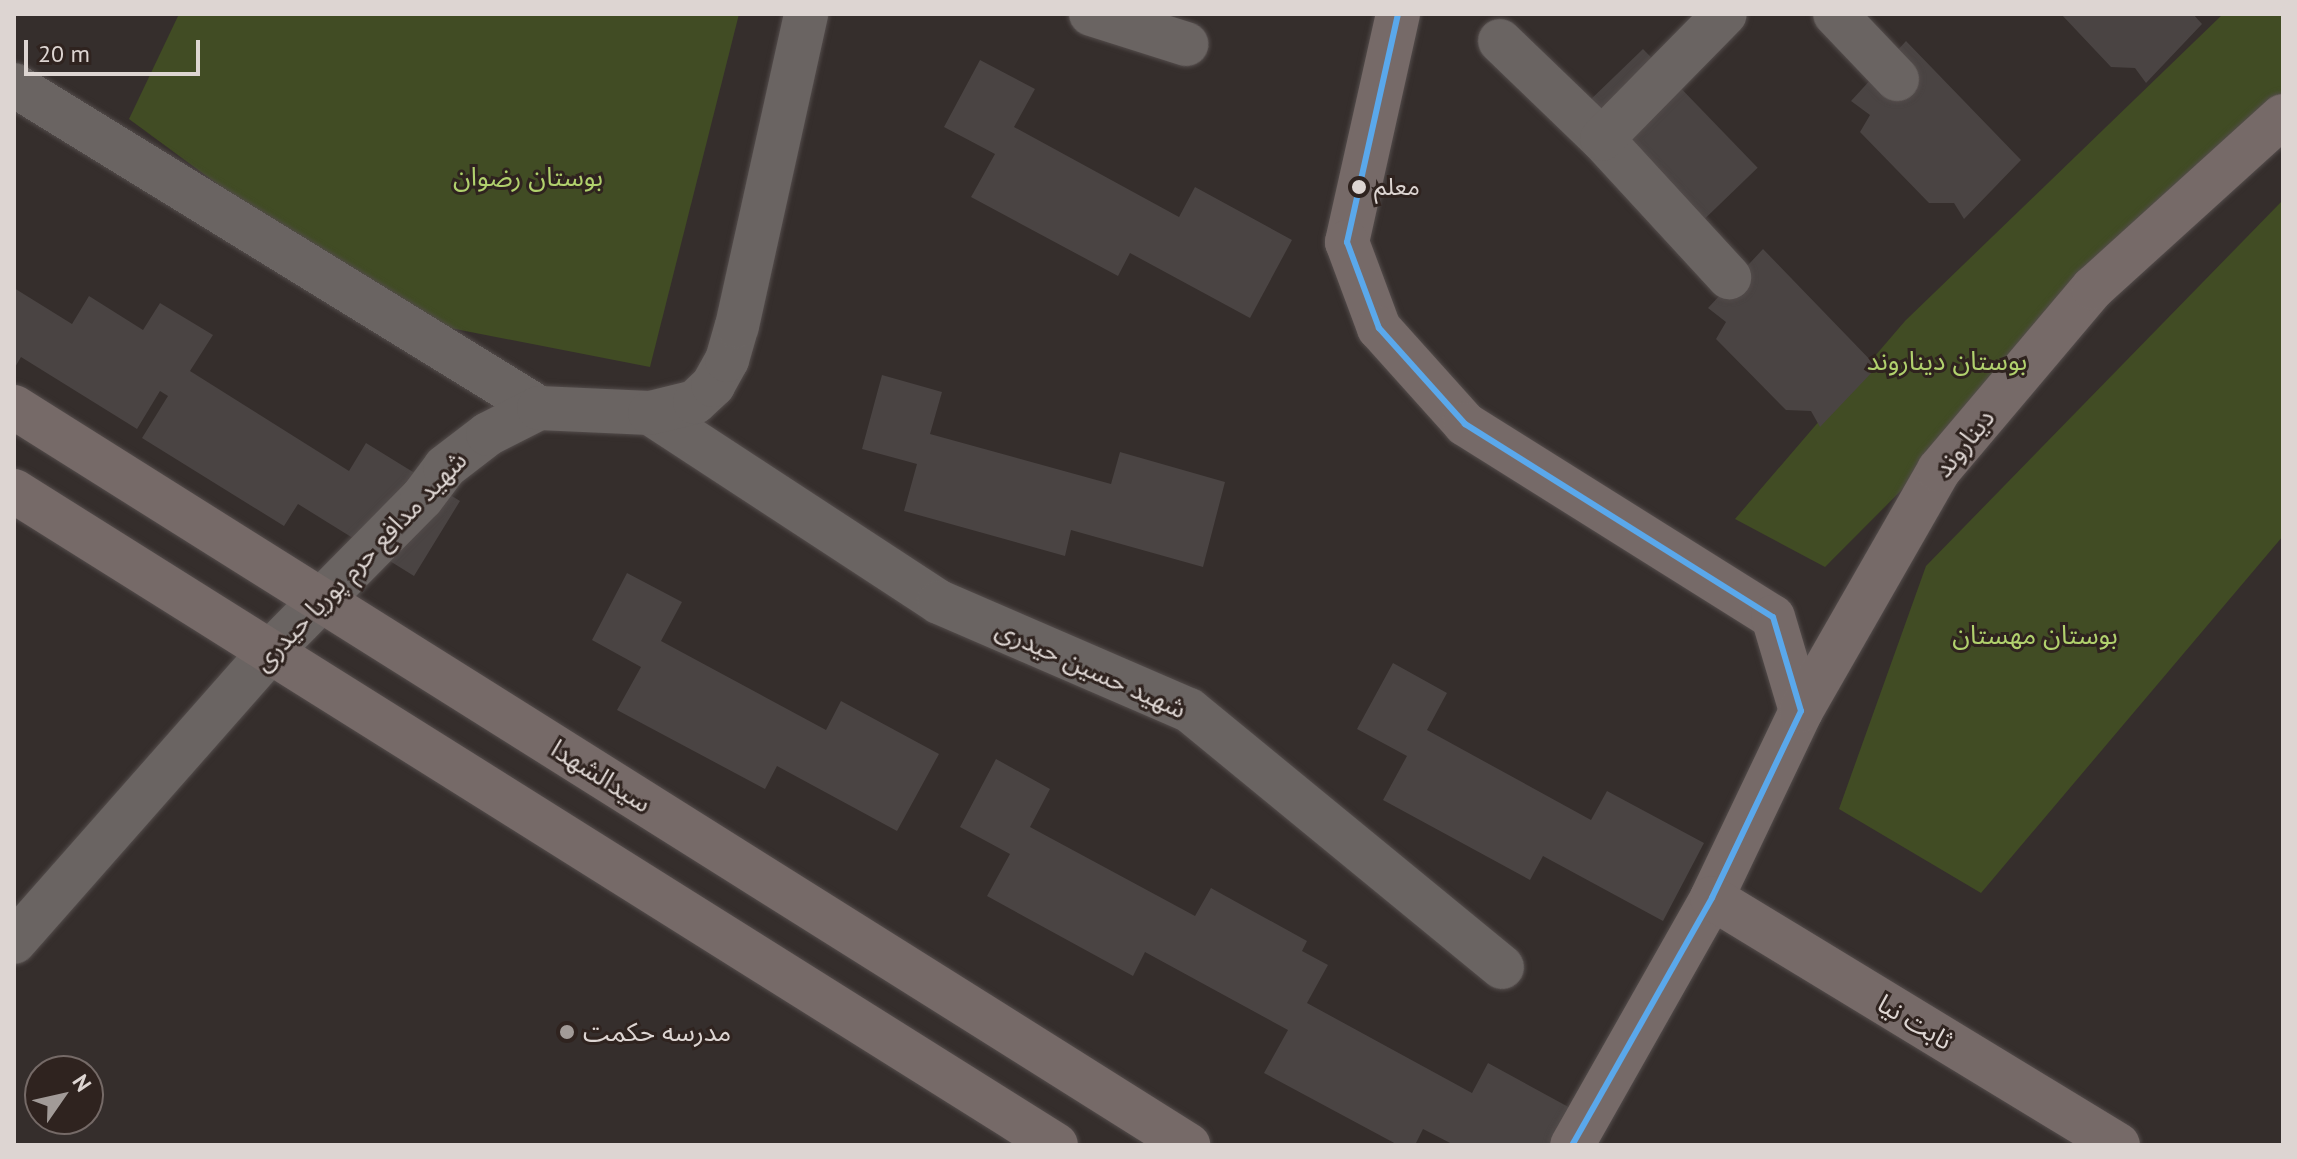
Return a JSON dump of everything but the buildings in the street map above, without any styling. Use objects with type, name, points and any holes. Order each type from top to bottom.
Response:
[{"type":"main road","points":[[1398,14],[1347,242],[1379,328],[1465,424],[1773,617],[1801,711]]},
{"type":"main road","name":"دیناروند","points":[[1572,1145],[1712,898],[1801,711],[1939,470],[2093,288],[2283,116]]},
{"type":"main road","name":"سیدالشهدا","points":[[14,407],[1188,1145]]},
{"type":"main road","points":[[14,491],[1056,1145]]},
{"type":"main road","name":"ثابت نیا","points":[[1712,898],[2118,1145]]},
{"type":"street","name":"شهید مدافع حرم پوریا حیدری","points":[[14,942],[269,653],[319,598],[422,498],[445,467],[488,434],[539,408],[650,413],[695,402],[727,360],[806,14]]},
{"type":"street","points":[[1091,14],[1186,44]]},
{"type":"street","points":[[1602,139],[1725,14]]},
{"type":"street","points":[[1835,14],[1897,79]]},
{"type":"street","points":[[1500,41],[1602,139],[1729,277]]},
{"type":"street","points":[[14,85],[539,408]]},
{"type":"street","name":"شهید حسین حیدری","points":[[650,413],[939,602],[1189,710],[1502,967]]},
{"type":"green space","name":"بوستان رضوان","points":[[179,14],[739,14],[650,367],[399,318],[129,119]]},
{"type":"green space","name":"بوستان دیناروند","points":[[2223,14],[2283,14],[2283,107],[1825,567],[1735,519],[1905,321]]},
{"type":"green space","name":"بوستان مهستان","points":[[2283,200],[2283,536],[1981,893],[1839,809],[1926,566]]},
{"type":"transit line","points":[[1398,14],[1347,242],[1379,328],[1465,424],[1773,617],[1801,711],[1712,898],[1572,1145]]},
{"type":"place","name":"معلم","points":[[1359,187]]},
{"type":"place","name":"مدرسه حکمت","points":[[567,1032]]}]
